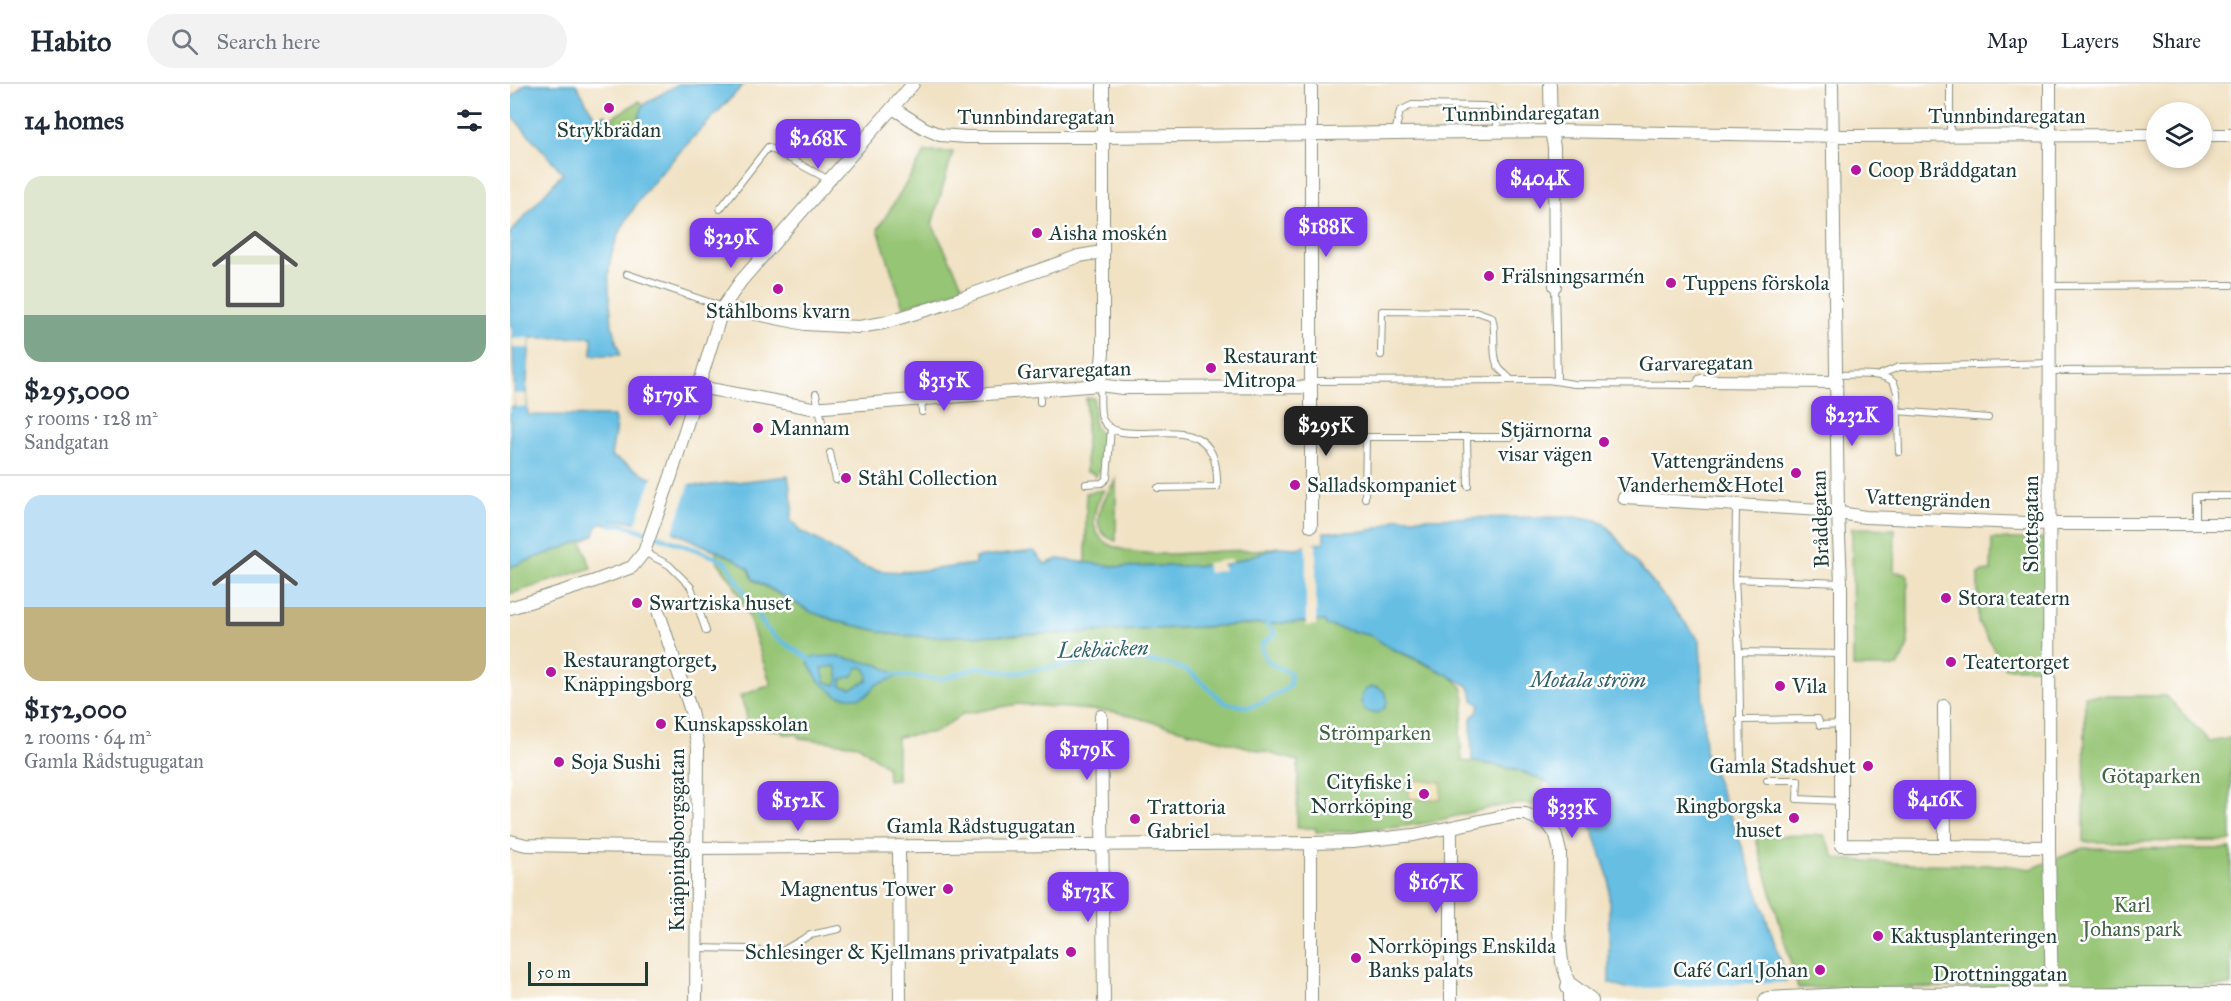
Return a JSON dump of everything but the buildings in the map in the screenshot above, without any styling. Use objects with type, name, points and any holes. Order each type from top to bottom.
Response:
[{"type":"main road","points":[[1570,994],[1589,1001]]},
{"type":"main road","name":"Drottninggatan","points":[[1768,1001],[1846,997],[2231,996]]},
{"type":"street","points":[[1100,385],[1103,352],[1103,84]]},
{"type":"street","points":[[1311,84],[1311,526]]},
{"type":"street","points":[[1550,84],[1551,131],[1554,147],[1556,286]]},
{"type":"street","name":"Bråddgatan","points":[[1832,84],[1841,654],[1847,689],[1841,724],[1841,845],[1945,846]]},
{"type":"street","name":"Slottsgatan","points":[[2050,84],[2050,524],[2047,690],[2052,998]]},
{"type":"street","points":[[510,608],[632,567],[644,552],[671,476],[723,306],[741,280],[893,108],[906,86]]},
{"type":"street","name":"Tunnbindaregatan","points":[[893,108],[924,128],[940,135],[1103,138],[1551,131],[1950,136],[2146,135]]},
{"type":"street","points":[[2212,135],[2231,135]]},
{"type":"street","points":[[723,306],[805,324],[859,327],[883,323],[932,308],[1079,256],[1102,252]]},
{"type":"street","name":"Garvaregatan","points":[[1701,381],[1836,378]]},
{"type":"street","name":"Garvaregatan","points":[[699,387],[819,408],[921,399],[1040,396],[1100,385],[1122,388],[1310,384]]},
{"type":"street","name":"Vattengränden","points":[[1624,498],[1821,510],[1865,517],[2050,524],[2231,524]]},
{"type":"street","name":"Knäppingsborgsgatan","points":[[659,613],[692,711],[698,747],[696,1001]]},
{"type":"street","points":[[1944,706],[1945,846],[2049,847]]},
{"type":"street","points":[[1101,716],[1104,1001]]},
{"type":"street","name":"Gamla Rådstugugatan","points":[[510,841],[526,845],[696,848],[1352,842],[1413,835],[1498,816],[1526,814],[1548,824],[1556,836],[1560,852],[1559,931],[1562,962],[1570,994]]},
{"type":"street","points":[[1450,1001],[1451,828]]},
{"type":"street","points":[[1311,843],[1311,1001]]},
{"type":"street","points":[[899,846],[900,1001]]},
{"type":"lane","points":[[1950,84],[1950,136]]},
{"type":"lane","points":[[1395,134],[1400,111],[1412,105],[1493,108],[1497,114],[1498,133]]},
{"type":"lane","points":[[720,208],[768,147],[829,180]]},
{"type":"lane","points":[[627,274],[723,306]]},
{"type":"lane","points":[[2050,286],[2231,285]]},
{"type":"lane","points":[[1556,286],[1557,381]]},
{"type":"lane","points":[[1381,355],[1382,311],[1478,312],[1492,317],[1495,326],[1498,368],[1511,380]]},
{"type":"lane","points":[[1836,378],[1879,375],[1899,367],[2231,370]]},
{"type":"lane","points":[[1879,375],[1887,377],[1894,383],[1897,392],[1899,452]]},
{"type":"lane","name":"Garvaregatan","points":[[1310,384],[1511,380],[1557,381],[1574,384],[1693,384],[1701,381]]},
{"type":"lane","points":[[1100,385],[1102,418],[1111,428],[1124,432],[1179,433],[1200,438],[1209,450],[1218,469],[1217,488],[1158,488]]},
{"type":"lane","points":[[816,394],[822,423]]},
{"type":"lane","points":[[921,399],[922,412]]},
{"type":"lane","points":[[1897,411],[1988,418]]},
{"type":"lane","points":[[1086,484],[1102,483],[1107,478],[1111,428]]},
{"type":"lane","points":[[1311,437],[1511,437]]},
{"type":"lane","points":[[1365,498],[1366,437]]},
{"type":"lane","points":[[1467,438],[1468,486]]},
{"type":"lane","points":[[830,453],[836,480]]},
{"type":"lane","points":[[2196,524],[2196,496],[2231,496]]},
{"type":"lane","points":[[1736,504],[1735,579],[1741,765]]},
{"type":"lane","points":[[644,552],[669,565],[691,586],[706,631]]},
{"type":"lane","points":[[1735,579],[1841,583]]},
{"type":"lane","points":[[1739,652],[1841,654]]},
{"type":"lane","points":[[1739,720],[1818,719],[1820,725],[1841,724]]},
{"type":"lane","points":[[1767,780],[1798,780],[1797,800],[1841,801]]},
{"type":"lane","points":[[696,948],[782,951],[810,935],[839,929]]},
{"type":"green space","points":[[640,101],[643,105],[635,132],[608,120]]},
{"type":"green space","points":[[925,152],[953,152],[932,224],[964,288],[903,307],[878,229]]},
{"type":"green space","points":[[1086,398],[1094,398],[1094,426],[1104,437],[1103,467],[1095,477],[1093,473],[1086,472]]},
{"type":"green space","points":[[1116,479],[1116,541],[1106,536],[1098,522],[1102,505]]},
{"type":"green space","points":[[1104,490],[1094,515],[1097,533],[1110,544],[1129,551],[1177,554],[1279,547],[1224,565],[1120,567],[1086,563],[1086,493]]},
{"type":"green space","points":[[1852,528],[1895,529],[1894,572],[1906,573],[1908,576],[1908,645],[1898,667],[1853,667]]},
{"type":"green space","points":[[1992,539],[2046,539],[2045,668],[2005,668],[1978,622],[1978,575],[1981,572],[1991,571]]},
{"type":"green space","points":[[582,541],[591,568],[510,594],[510,567]]},
{"type":"green space","name":"Strömparken","points":[[716,550],[749,569],[753,580],[811,612],[840,622],[897,635],[930,637],[1071,633],[1325,621],[1326,625],[1372,636],[1390,648],[1449,675],[1462,687],[1465,699],[1460,733],[1462,761],[1505,768],[1545,781],[1534,804],[1493,807],[1426,823],[1398,827],[1316,832],[1316,828],[1297,828],[1298,761],[1116,712],[1017,704],[963,714],[936,732],[897,737],[897,779],[888,780],[887,767],[858,745],[799,738],[798,734],[783,734],[782,730],[746,728],[746,712],[740,696],[771,685],[748,615],[732,581],[717,561]]},
{"type":"green space","name":"Götaparken","points":[[2085,696],[2166,696],[2210,742],[2231,738],[2231,841],[2084,842]]},
{"type":"green space","name":"Karl Johans park","points":[[1824,835],[1836,859],[1911,864],[2004,865],[2031,869],[2083,848],[2231,849],[2231,986],[1798,988],[1755,836]]},
{"type":"sand","points":[[1410,780],[1441,782],[1441,799],[1412,799],[1409,797]]},
{"type":"water","name":"Motala ström","points":[[525,84],[576,84],[596,119],[605,114],[609,120],[635,132],[643,105],[678,84],[744,84],[650,186],[621,231],[612,253],[609,281],[612,327],[620,355],[592,355],[592,337],[530,338],[526,394],[528,415],[614,416],[616,426],[611,456],[651,478],[703,486],[788,476],[793,507],[790,520],[797,525],[799,531],[860,565],[886,571],[917,571],[975,564],[975,558],[1034,551],[1045,564],[1058,559],[1120,567],[1224,565],[1279,547],[1296,548],[1324,542],[1324,532],[1371,530],[1398,518],[1580,517],[1597,520],[1606,525],[1700,641],[1705,751],[1743,849],[1784,971],[1789,1001],[1626,989],[1609,983],[1609,879],[1593,831],[1578,811],[1545,781],[1524,772],[1472,761],[1471,718],[1478,711],[1480,704],[1473,700],[1472,692],[1467,685],[1390,648],[1372,636],[1326,625],[1325,621],[1071,633],[930,637],[897,635],[840,622],[811,612],[753,579],[749,569],[735,559],[671,531],[625,520],[612,521],[611,525],[603,523],[597,526],[594,535],[587,539],[510,567],[510,407],[515,407],[512,325],[510,325],[510,233],[563,173],[510,114],[510,99]]},
{"type":"water","points":[[835,656],[879,665],[899,676],[876,685],[867,695],[860,698],[838,696],[819,681],[808,663],[811,657]],"holes":[[[836,666],[839,678],[836,685],[825,682],[822,668]],[[857,668],[866,669],[867,681],[852,688],[840,686],[842,679],[853,676]]]},
{"type":"water","points":[[1374,687],[1383,691],[1387,700],[1383,709],[1374,713],[1365,709],[1361,700],[1365,691]]},
{"type":"pier","points":[[530,338],[529,348],[513,348],[512,339]]},
{"type":"pier","points":[[514,394],[526,394],[527,407],[515,407]]},
{"type":"pier","points":[[653,476],[690,483],[672,534],[635,526]]},
{"type":"pier","points":[[1306,544],[1316,544],[1316,625],[1306,626]]},
{"type":"pier","points":[[1232,559],[1233,562],[1222,564],[1224,570],[1208,573],[1206,563]]},
{"type":"pier","points":[[1789,982],[1792,1001],[1624,1001],[1622,989]]},
{"type":"waterway","name":"Lekbäcken","points":[[611,525],[622,524],[726,562],[765,627],[775,637],[814,662]]},
{"type":"waterway","name":"Lekbäcken","points":[[894,675],[942,679],[979,667],[1014,673],[1107,660],[1138,661],[1169,664],[1190,672],[1225,703],[1249,707],[1264,702],[1290,686],[1291,673],[1274,666],[1264,656],[1262,644],[1276,633],[1267,625]]},
{"type":"place","name":"Strykbrädan","points":[[609,108]]},
{"type":"place","name":"Coop Bråddgatan","points":[[1856,170]]},
{"type":"place","name":"Aisha moskén","points":[[1037,233]]},
{"type":"place","name":"Frälsningsarmén","points":[[1489,276]]},
{"type":"place","name":"Tuppens förskola","points":[[1671,283]]},
{"type":"place","name":"Ståhlboms kvarn","points":[[778,289]]},
{"type":"place","name":"Restaurant Mitropa","points":[[1211,368]]},
{"type":"place","name":"Mannam","points":[[758,428]]},
{"type":"place","name":"Stjärnorna visar vägen","points":[[1604,442]]},
{"type":"place","name":"Vattengrändens Vanderhem&Hotel","points":[[1796,473]]},
{"type":"place","name":"Ståhl Collection","points":[[846,478]]},
{"type":"place","name":"Salladskompaniet","points":[[1295,485]]},
{"type":"place","name":"Stora teatern","points":[[1946,598]]},
{"type":"place","name":"Swartziska huset","points":[[637,603]]},
{"type":"place","name":"Teatertorget","points":[[1951,662]]},
{"type":"place","name":"Restaurangtorget, Knäppingsborg","points":[[551,672]]},
{"type":"place","name":"Vila","points":[[1780,686]]},
{"type":"place","name":"Kunskapsskolan","points":[[661,724]]},
{"type":"place","name":"Soja Sushi","points":[[559,762]]},
{"type":"place","name":"Gamla Stadshuet","points":[[1868,766]]},
{"type":"place","name":"Cityfiske i Norrköping","points":[[1424,794]]},
{"type":"place","name":"Ringborgska huset","points":[[1794,818]]},
{"type":"place","name":"Trattoria Gabriel","points":[[1135,819]]},
{"type":"place","name":"Magnentus Tower","points":[[948,889]]},
{"type":"place","name":"Kaktusplanteringen","points":[[1878,936]]},
{"type":"place","name":"Schlesinger & Kjellmans privatpalats","points":[[1071,952]]},
{"type":"place","name":"Norrköpings Enskilda Banks palats","points":[[1356,958]]},
{"type":"place","name":"Café Carl Johan","points":[[1820,970]]}]
